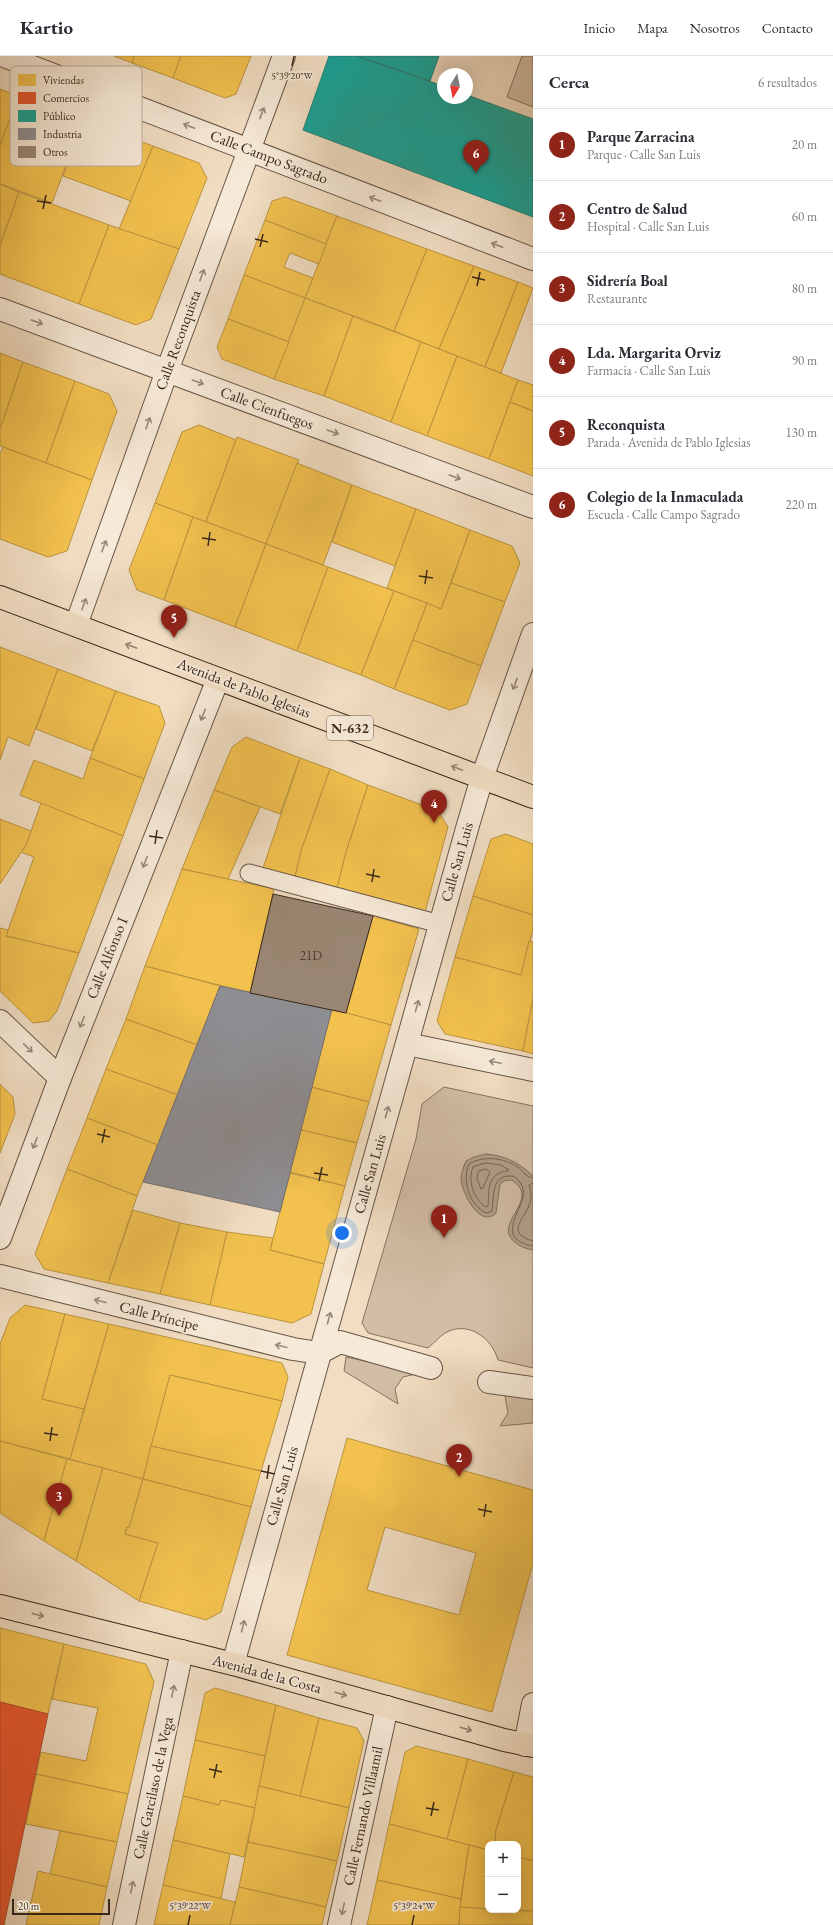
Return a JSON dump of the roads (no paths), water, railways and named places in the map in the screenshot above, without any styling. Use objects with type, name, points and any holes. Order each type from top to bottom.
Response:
[{"type":"main road","name":"Avenida de Pablo Iglesias","points":[[0,597],[533,797]]},
{"type":"main road","name":"Avenida de la Costa","points":[[0,1606],[233,1664],[529,1745]]},
{"type":"street","name":"Calle Campo Sagrado","points":[[4,56],[30,66]]},
{"type":"street","name":"Calle Reconquista","points":[[76,625],[167,370],[248,149],[284,56]]},
{"type":"street","name":"Calle Campo Sagrado","points":[[142,109],[533,260]]},
{"type":"street","name":"Calle Cienfuegos","points":[[0,309],[533,507]]},
{"type":"street","name":"Calle San Luis","points":[[233,1664],[319,1353],[482,778],[533,634]]},
{"type":"street","name":"Calle Alfonso I","points":[[0,1238],[60,1078],[218,678]]},
{"type":"street","points":[[0,1021],[60,1078]]},
{"type":"street","points":[[407,1044],[533,1070]]},
{"type":"street","name":"Calle Príncipe","points":[[0,1276],[293,1349],[319,1353]]},
{"type":"street","points":[[319,1353],[340,1342],[430,1368]]},
{"type":"street","points":[[490,1382],[533,1388]]},
{"type":"street","name":"Calle Garcilaso de la Vega","points":[[124,1925],[182,1651]]},
{"type":"street","points":[[529,1745],[533,1704]]},
{"type":"street","name":"Calle Fernando Villaamil","points":[[340,1925],[387,1707]]},
{"type":"lane","points":[[249,873],[440,924]]},
{"type":"water","points":[[486,1154],[500,1156],[511,1160],[533,1176],[533,1250],[520,1246],[511,1238],[508,1232],[522,1195],[520,1188],[512,1180],[504,1181],[500,1184],[496,1213],[490,1217],[478,1213],[468,1200],[461,1179],[464,1165],[466,1161],[474,1157]]},
{"type":"place","name":"Colegio de la Inmaculada","points":[[476,173]]},
{"type":"place","name":"Reconquista","points":[[174,638]]},
{"type":"place","name":"Lda. Margarita Orviz","points":[[434,823]]},
{"type":"place","name":"Parque Zarracina","points":[[444,1238]]},
{"type":"place","name":"Centro de Salud","points":[[459,1477]]},
{"type":"place","name":"Sidrería Boal","points":[[59,1516]]}]
